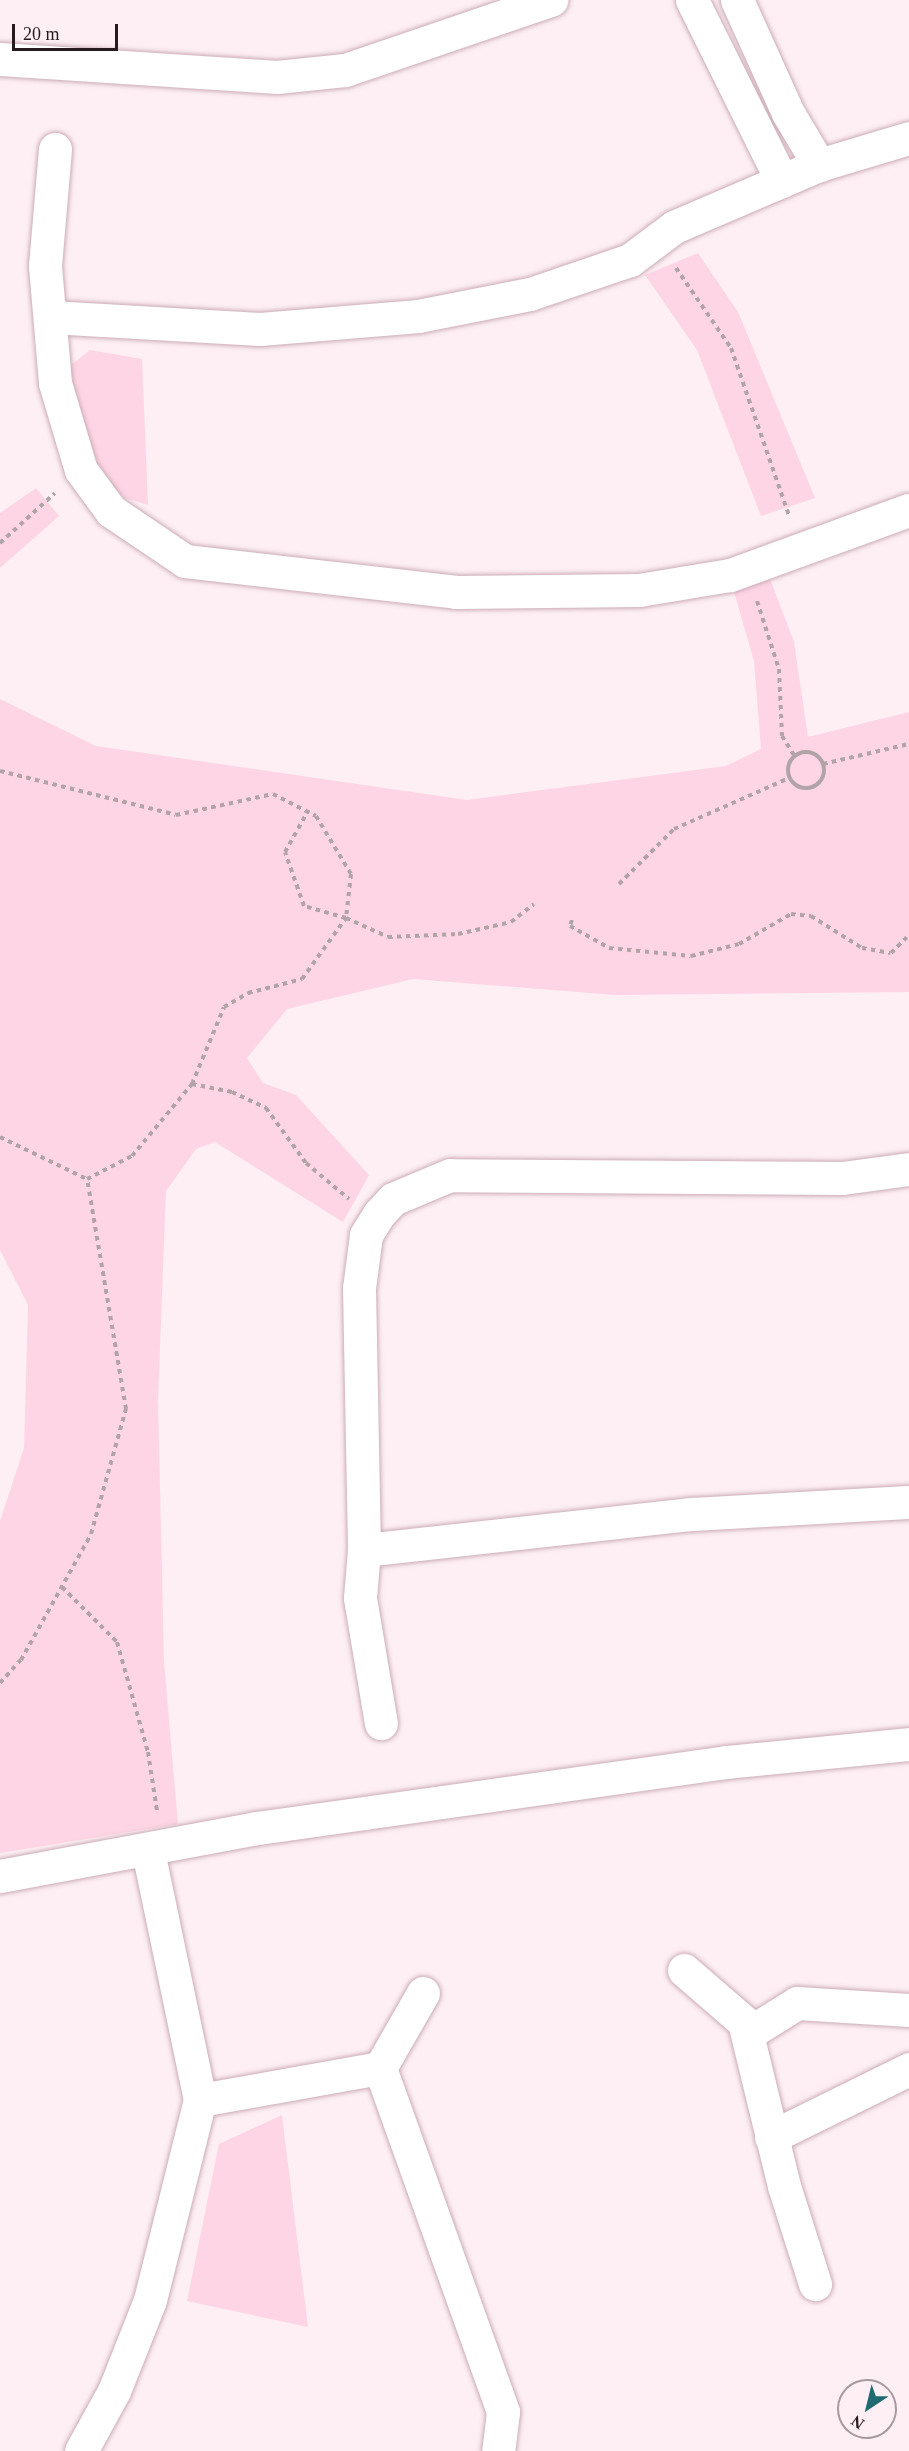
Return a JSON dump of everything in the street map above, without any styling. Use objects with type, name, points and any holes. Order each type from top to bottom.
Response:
[{"type":"street","points":[[0,59],[277,77],[345,70],[551,0]]},
{"type":"street","points":[[692,0],[782,181]]},
{"type":"street","points":[[736,0],[788,113],[819,165]]},
{"type":"street","points":[[50,317],[260,329],[418,316],[530,294],[630,260],[674,227],[819,165],[909,138]]},
{"type":"street","points":[[55,149],[45,267],[55,383],[81,470],[111,511],[185,561],[456,592],[639,590],[747,569],[909,510]]},
{"type":"street","points":[[381,1723],[360,1598],[364,1550],[358,1288],[366,1235],[374,1221],[393,1199],[450,1175],[842,1178],[909,1169]]},
{"type":"street","points":[[364,1550],[691,1514],[909,1502]]},
{"type":"street","points":[[0,1876],[156,1850],[257,1828],[489,1796],[909,1744]]},
{"type":"street","points":[[81,2451],[114,2391],[150,2300],[200,2100],[156,1850]]},
{"type":"street","points":[[684,1970],[744,2022],[749,2033],[771,2137],[815,2284]]},
{"type":"street","points":[[423,1993],[380,2068],[503,2412],[498,2451]]},
{"type":"street","points":[[749,2033],[797,2003],[909,2010]]},
{"type":"street","points":[[200,2100],[380,2068]]},
{"type":"street","points":[[771,2137],[909,2069]]},
{"type":"path","points":[[654,242],[701,298],[731,348],[802,549]]},
{"type":"path","points":[[0,543],[81,470]]},
{"type":"path","points":[[747,569],[778,669],[782,736],[794,755],[789,778]]},
{"type":"path","points":[[823,764],[909,744]]},
{"type":"path","points":[[619,884],[674,829],[789,778],[810,787],[823,776],[823,764],[811,752],[794,755]]},
{"type":"path","points":[[0,771],[176,815],[273,794],[316,816],[351,874],[346,918],[302,979],[248,993],[224,1007],[192,1084],[132,1156],[87,1179]]},
{"type":"path","points":[[308,811],[285,852],[304,906],[346,918],[388,937],[458,934],[511,922],[534,904]]},
{"type":"path","points":[[572,920],[570,926],[609,948],[691,956],[739,944],[791,915],[811,916],[862,948],[891,954],[909,935]]},
{"type":"path","points":[[192,1084],[232,1092],[266,1108],[306,1163],[374,1221]]},
{"type":"path","points":[[0,1137],[87,1179]]},
{"type":"path","points":[[0,1683],[21,1660],[91,1534],[126,1409],[87,1179]]},
{"type":"path","points":[[62,1587],[117,1642],[148,1752],[156,1850]]},
{"type":"shaded area","points":[[698,253],[738,312],[815,498],[761,516],[697,350],[645,275]]},
{"type":"shaded area","points":[[90,350],[142,359],[148,505],[125,498],[104,479],[92,454],[66,369]]},
{"type":"shaded area","points":[[36,488],[59,516],[0,568],[0,513]]},
{"type":"shaded area","points":[[770,579],[794,642],[808,737],[909,712],[909,992],[615,995],[413,979],[287,1009],[247,1058],[263,1083],[296,1095],[369,1175],[343,1222],[215,1142],[196,1149],[166,1191],[158,1400],[164,1661],[178,1824],[0,1853],[0,1521],[24,1448],[28,1305],[0,1250],[0,699],[96,746],[467,800],[726,766],[761,749],[754,661],[734,592]]},
{"type":"shaded area","points":[[282,2115],[308,2327],[187,2301],[219,2144]]}]
